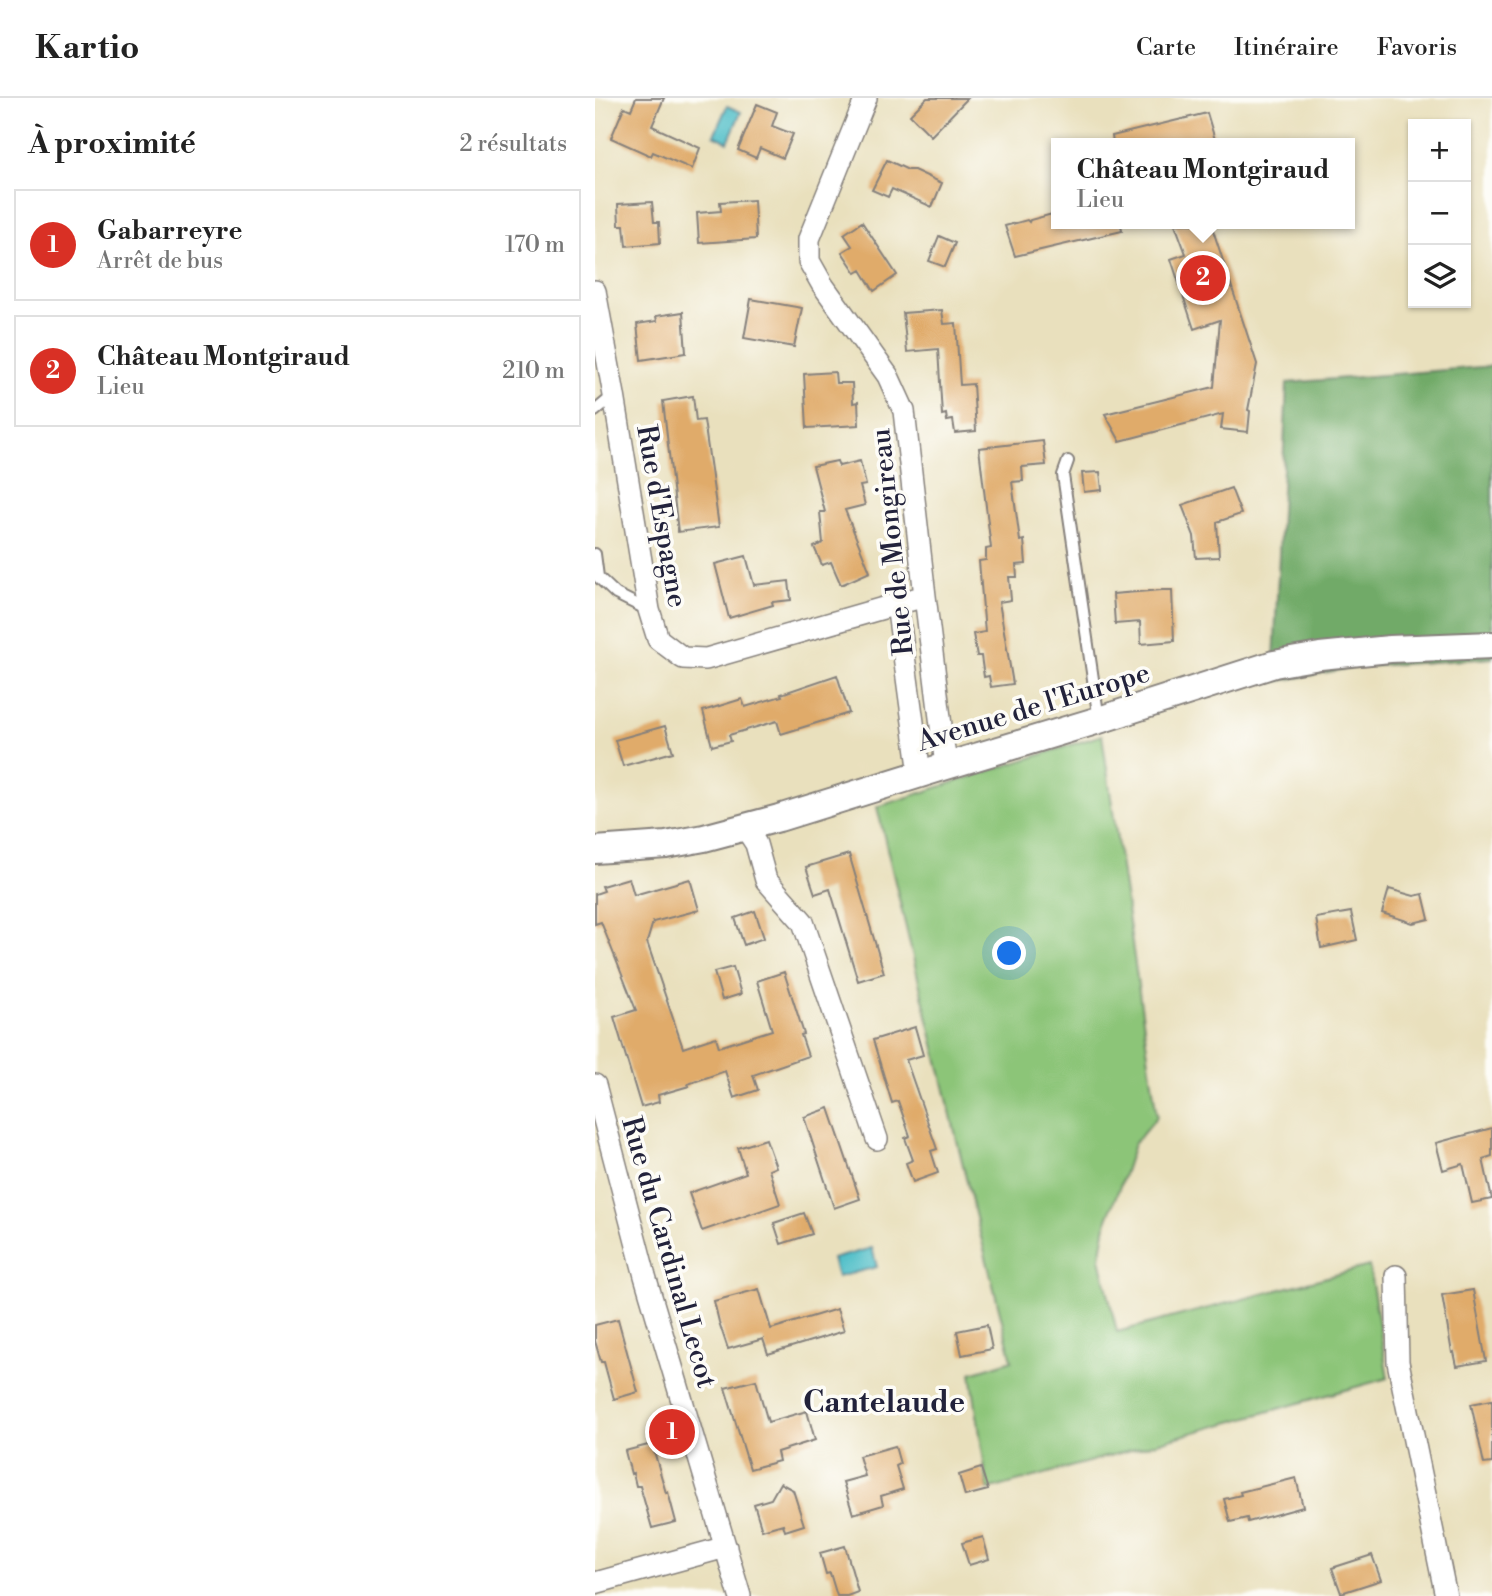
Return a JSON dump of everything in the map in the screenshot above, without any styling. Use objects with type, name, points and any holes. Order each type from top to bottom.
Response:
[{"type":"street","name":"Rue de Mongireau","points":[[866,98],[809,239],[809,261],[888,376],[904,411],[946,765]]},
{"type":"street","name":"Rue d'Espagne","points":[[595,291],[649,610],[658,639],[683,658],[706,659],[925,596]]},
{"type":"street","name":"Rue de Mongireau","points":[[897,604],[920,774]]},
{"type":"street","name":"Avenue de l'Europe","points":[[595,850],[666,845],[779,818],[1274,664],[1389,649],[1492,645]]},
{"type":"street","points":[[745,827],[755,844],[766,880],[803,922],[877,1139]]},
{"type":"street","name":"Rue du Cardinal Lecot","points":[[595,1085],[645,1276],[740,1596]]},
{"type":"street","points":[[1396,1276],[1398,1362],[1446,1596]]},
{"type":"street","points":[[595,1583],[726,1547]]},
{"type":"lane","points":[[595,411],[614,395]]},
{"type":"lane","points":[[1068,461],[1063,475],[1099,720]]},
{"type":"lane","points":[[595,554],[598,577],[616,594],[649,610]]},
{"type":"green space","points":[[1492,366],[1492,658],[1356,667],[1273,682],[1287,383]]},
{"type":"green space","points":[[1102,735],[1157,1117],[1134,1144],[1107,1219],[1100,1258],[1117,1332],[1369,1266],[1388,1378],[988,1490],[971,1373],[1012,1360],[877,807]]},
{"type":"water","points":[[727,106],[741,112],[728,142],[714,135]]},
{"type":"water","points":[[872,1248],[877,1267],[837,1277],[832,1259]]},
{"type":"building","points":[[636,98],[664,98],[652,126],[700,148],[692,169],[653,152],[651,156],[611,138],[624,107],[631,110]]},
{"type":"building","points":[[927,98],[968,98],[931,136],[910,115]]},
{"type":"building","points":[[757,104],[777,112],[772,126],[793,134],[783,158],[760,148],[756,158],[738,150]]},
{"type":"building","points":[[1207,113],[1214,138],[1112,138]]},
{"type":"building","points":[[887,160],[942,183],[932,207],[892,189],[888,197],[872,190]]},
{"type":"building","points":[[754,200],[756,239],[699,243],[697,213],[721,211],[720,202]]},
{"type":"building","points":[[652,202],[654,222],[659,222],[660,243],[626,246],[624,225],[619,225],[618,204]]},
{"type":"building","points":[[1051,214],[1051,229],[1122,231],[1015,256],[1005,226]]},
{"type":"building","points":[[862,222],[897,275],[874,291],[861,270],[856,273],[842,252],[852,246],[844,234]]},
{"type":"building","points":[[1177,229],[1213,229],[1257,364],[1248,410],[1248,432],[1221,429],[1223,414],[1120,441],[1105,414],[1214,387],[1220,320],[1194,329],[1171,259],[1186,254]]},
{"type":"building","points":[[939,236],[955,243],[945,267],[929,261]]},
{"type":"building","points":[[751,299],[802,308],[794,347],[744,338]]},
{"type":"building","points":[[942,310],[944,324],[956,323],[960,385],[973,384],[976,431],[955,433],[953,420],[947,421],[946,414],[942,415],[938,349],[907,352],[903,313]]},
{"type":"building","points":[[683,312],[686,353],[641,360],[637,324],[657,321],[656,316]]},
{"type":"building","points":[[835,372],[836,383],[852,383],[853,403],[858,402],[859,425],[807,428],[804,374]]},
{"type":"building","points":[[693,396],[696,421],[704,420],[719,527],[678,532],[663,401]]},
{"type":"building","points":[[1043,441],[1046,465],[1022,467],[1023,481],[1012,482],[1026,564],[1016,565],[1017,577],[1009,577],[1011,600],[999,602],[1013,684],[991,687],[989,676],[984,677],[981,656],[977,656],[973,634],[985,632],[979,561],[986,560],[986,549],[991,548],[979,448]]},
{"type":"building","points":[[837,461],[839,466],[860,461],[866,485],[860,486],[865,505],[845,510],[870,572],[841,585],[831,562],[822,565],[814,547],[823,543],[820,512],[825,512],[813,466]]},
{"type":"building","points":[[1100,472],[1102,490],[1084,492],[1082,473]]},
{"type":"building","points":[[1231,488],[1241,514],[1217,522],[1219,557],[1196,558],[1194,536],[1182,505]]},
{"type":"building","points":[[746,556],[754,585],[789,581],[791,600],[772,602],[773,605],[729,618],[715,564]]},
{"type":"building","points":[[1172,590],[1174,641],[1141,644],[1140,622],[1115,624],[1113,594]]},
{"type":"building","points":[[837,675],[849,713],[781,734],[777,721],[729,735],[731,741],[712,746],[703,711],[742,699],[745,707]]},
{"type":"building","points":[[665,726],[673,752],[623,766],[615,740]]},
{"type":"building","points":[[849,854],[884,973],[858,981],[830,889],[815,894],[806,867]]},
{"type":"building","points":[[629,878],[634,895],[690,879],[699,910],[653,922],[647,942],[683,1048],[716,1037],[719,1047],[772,1030],[757,981],[784,972],[804,1034],[801,1035],[808,1056],[753,1075],[758,1090],[734,1098],[725,1071],[658,1095],[659,1102],[641,1107],[614,1017],[636,1010],[601,922],[595,924],[595,894],[604,891],[602,886]]},
{"type":"building","points":[[1389,889],[1414,896],[1423,894],[1429,919],[1413,923],[1382,913]]},
{"type":"building","points":[[755,911],[764,938],[744,945],[735,918]]},
{"type":"building","points":[[1351,912],[1357,940],[1321,948],[1316,918]]},
{"type":"building","points":[[733,967],[741,994],[722,1000],[714,972]]},
{"type":"building","points":[[915,1027],[923,1055],[906,1060],[937,1149],[931,1151],[938,1173],[913,1182],[906,1163],[913,1160],[905,1138],[910,1136],[898,1101],[892,1103],[873,1040]]},
{"type":"building","points":[[829,1108],[860,1199],[834,1208],[804,1117]]},
{"type":"building","points":[[1492,1128],[1492,1156],[1483,1159],[1492,1199],[1472,1203],[1463,1164],[1443,1170],[1436,1143]]},
{"type":"building","points":[[766,1139],[776,1167],[769,1170],[780,1204],[702,1231],[689,1193],[746,1173],[738,1148]]},
{"type":"building","points":[[804,1213],[812,1234],[781,1244],[774,1223]]},
{"type":"building","points":[[759,1289],[771,1329],[837,1309],[844,1331],[768,1354],[763,1339],[728,1349],[714,1301]]},
{"type":"building","points":[[1473,1290],[1486,1361],[1457,1366],[1454,1352],[1452,1353],[1442,1295]]},
{"type":"building","points":[[618,1319],[638,1392],[614,1399],[595,1341],[595,1325]]},
{"type":"building","points":[[987,1325],[992,1349],[962,1355],[957,1331]]},
{"type":"building","points":[[756,1380],[768,1422],[807,1411],[815,1440],[777,1452],[779,1461],[750,1469],[725,1388]]},
{"type":"building","points":[[1492,1400],[1492,1463],[1484,1464],[1471,1404]]},
{"type":"building","points":[[652,1444],[676,1522],[652,1528],[640,1486],[636,1486],[625,1451]]},
{"type":"building","points":[[895,1446],[900,1464],[896,1466],[903,1489],[881,1496],[883,1505],[853,1514],[843,1482],[865,1476],[859,1456]]},
{"type":"building","points":[[981,1468],[988,1490],[965,1496],[959,1475]]},
{"type":"building","points":[[1296,1478],[1303,1507],[1248,1522],[1247,1518],[1230,1522],[1224,1499],[1241,1495],[1240,1492]]},
{"type":"building","points":[[780,1483],[793,1490],[804,1525],[785,1531],[783,1524],[762,1530],[754,1504],[771,1499]]},
{"type":"building","points":[[983,1537],[989,1559],[969,1565],[962,1543]]},
{"type":"building","points":[[845,1546],[858,1592],[837,1596],[830,1573],[826,1574],[820,1553]]},
{"type":"building","points":[[1372,1555],[1381,1580],[1341,1593],[1332,1568]]},
{"type":"place","name":"Château Montgiraud","points":[[1203,278]]},
{"type":"place","name":"Gabarreyre","points":[[672,1432]]},
{"type":"district","name":"Cantelaude","points":[[884,1402]]}]
